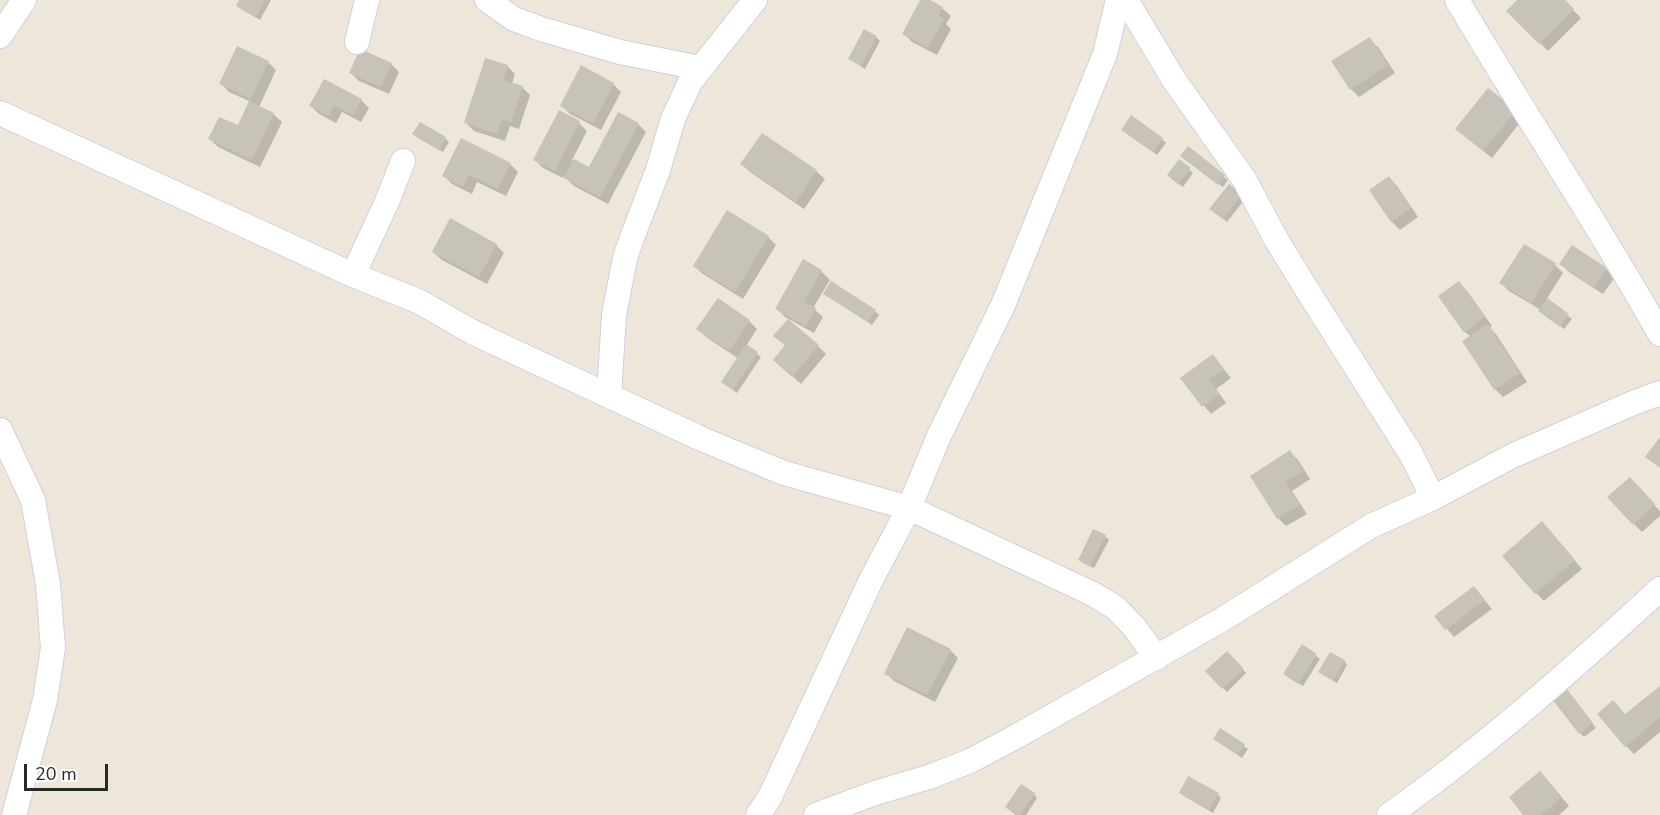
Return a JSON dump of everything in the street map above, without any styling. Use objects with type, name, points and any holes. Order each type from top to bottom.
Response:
[{"type":"street","points":[[0,36],[24,0]]},
{"type":"street","points":[[357,42],[367,0]]},
{"type":"street","points":[[487,0],[514,19],[541,29],[620,52],[700,68]]},
{"type":"street","points":[[609,396],[615,315],[625,258],[658,170],[673,119],[684,94],[700,68],[755,0]]},
{"type":"street","points":[[758,815],[770,797],[871,580],[909,508],[939,436],[1003,305],[1106,54],[1118,0]]},
{"type":"street","points":[[1126,0],[1174,80],[1244,179],[1298,276],[1411,454],[1433,498]]},
{"type":"street","points":[[1457,0],[1660,333]]},
{"type":"street","points":[[0,113],[353,275],[420,303],[474,333],[704,440],[784,473],[909,508],[1093,594],[1116,608],[1134,627],[1157,658]]},
{"type":"street","points":[[353,275],[403,161]]},
{"type":"street","points":[[816,815],[970,761],[1223,620],[1371,526],[1433,498],[1512,456],[1660,393]]},
{"type":"street","points":[[0,430],[33,500],[48,584],[53,648],[45,700],[15,815]]},
{"type":"street","points":[[1389,815],[1431,785],[1552,685],[1660,589]]},
{"type":"building","points":[[239,0],[265,0],[256,17],[236,6]]},
{"type":"building","points":[[920,0],[930,0],[943,7],[938,16],[944,19],[928,48],[902,34]]},
{"type":"building","points":[[1517,0],[1565,0],[1574,9],[1539,44],[1506,11]]},
{"type":"building","points":[[864,29],[877,36],[861,66],[848,59]]},
{"type":"building","points":[[1370,37],[1388,65],[1350,90],[1331,61]]},
{"type":"building","points":[[237,46],[269,61],[251,99],[219,84]]},
{"type":"building","points":[[360,49],[392,63],[381,87],[349,73]]},
{"type":"building","points":[[485,58],[508,65],[503,80],[523,86],[511,122],[502,119],[497,134],[464,123]]},
{"type":"building","points":[[581,65],[614,83],[593,123],[560,106]]},
{"type":"building","points":[[324,79],[362,99],[353,115],[334,105],[328,116],[309,106]]},
{"type":"building","points":[[1488,88],[1516,110],[1483,151],[1455,129]]},
{"type":"building","points":[[249,101],[274,113],[252,160],[208,139],[219,117],[238,125]]},
{"type":"building","points":[[559,110],[580,121],[555,171],[533,160]]},
{"type":"building","points":[[618,112],[639,123],[600,197],[564,178],[574,159],[589,167]]},
{"type":"building","points":[[1131,115],[1163,138],[1153,152],[1121,130]]},
{"type":"building","points":[[420,122],[446,137],[439,150],[412,134]]},
{"type":"building","points":[[762,133],[817,170],[796,202],[740,164]]},
{"type":"building","points":[[461,138],[511,163],[498,189],[469,175],[463,187],[442,176]]},
{"type":"building","points":[[1188,146],[1225,175],[1218,185],[1180,156]]},
{"type":"building","points":[[1179,159],[1191,168],[1178,184],[1167,175]]},
{"type":"building","points":[[1389,176],[1411,208],[1391,222],[1369,190]]},
{"type":"building","points":[[1229,184],[1242,194],[1223,219],[1209,209]]},
{"type":"building","points":[[727,210],[769,236],[735,292],[693,266]]},
{"type":"building","points":[[450,218],[497,244],[479,277],[432,252]]},
{"type":"building","points":[[1524,244],[1556,263],[1532,303],[1499,283]]},
{"type":"building","points":[[1572,245],[1607,268],[1594,287],[1559,264]]},
{"type":"building","points":[[803,259],[822,270],[804,302],[816,308],[806,326],[775,309]]},
{"type":"building","points":[[831,281],[876,310],[868,322],[823,294]]},
{"type":"building","points":[[1459,281],[1485,317],[1464,333],[1438,296]]},
{"type":"building","points":[[718,298],[750,320],[729,351],[696,329]]},
{"type":"building","points":[[1547,298],[1569,314],[1560,327],[1538,311]]},
{"type":"building","points":[[788,319],[819,345],[792,377],[773,360],[785,345],[773,336]]},
{"type":"building","points":[[1488,324],[1520,373],[1494,390],[1462,341]]},
{"type":"building","points":[[746,344],[758,352],[733,390],[721,382]]},
{"type":"building","points":[[1213,354],[1224,369],[1209,380],[1220,394],[1202,407],[1180,378]]},
{"type":"building","points":[[1660,437],[1660,468],[1645,457]]},
{"type":"building","points":[[1290,450],[1303,471],[1285,482],[1300,505],[1277,519],[1250,476]]},
{"type":"building","points":[[1630,477],[1655,504],[1633,525],[1607,497]]},
{"type":"building","points":[[1542,521],[1575,560],[1535,594],[1502,556]]},
{"type":"building","points":[[1093,529],[1106,535],[1090,566],[1078,560]]},
{"type":"building","points":[[1474,586],[1485,600],[1445,630],[1434,616]]},
{"type":"building","points":[[907,627],[951,649],[927,695],[884,674]]},
{"type":"building","points":[[1302,644],[1317,654],[1298,684],[1283,674]]},
{"type":"building","points":[[1227,651],[1244,669],[1222,689],[1205,671]]},
{"type":"building","points":[[1330,652],[1345,660],[1333,681],[1318,672]]},
{"type":"building","points":[[1660,686],[1660,717],[1625,747],[1597,714],[1613,700],[1625,714]]},
{"type":"building","points":[[1566,688],[1593,723],[1579,734],[1552,699]]},
{"type":"building","points":[[1220,728],[1245,744],[1238,755],[1213,739]]},
{"type":"building","points":[[1540,771],[1562,797],[1541,815],[1523,815],[1509,797]]},
{"type":"building","points":[[1188,776],[1219,793],[1209,810],[1179,793]]},
{"type":"building","points":[[1021,784],[1035,793],[1020,815],[1016,815],[1005,807]]}]
